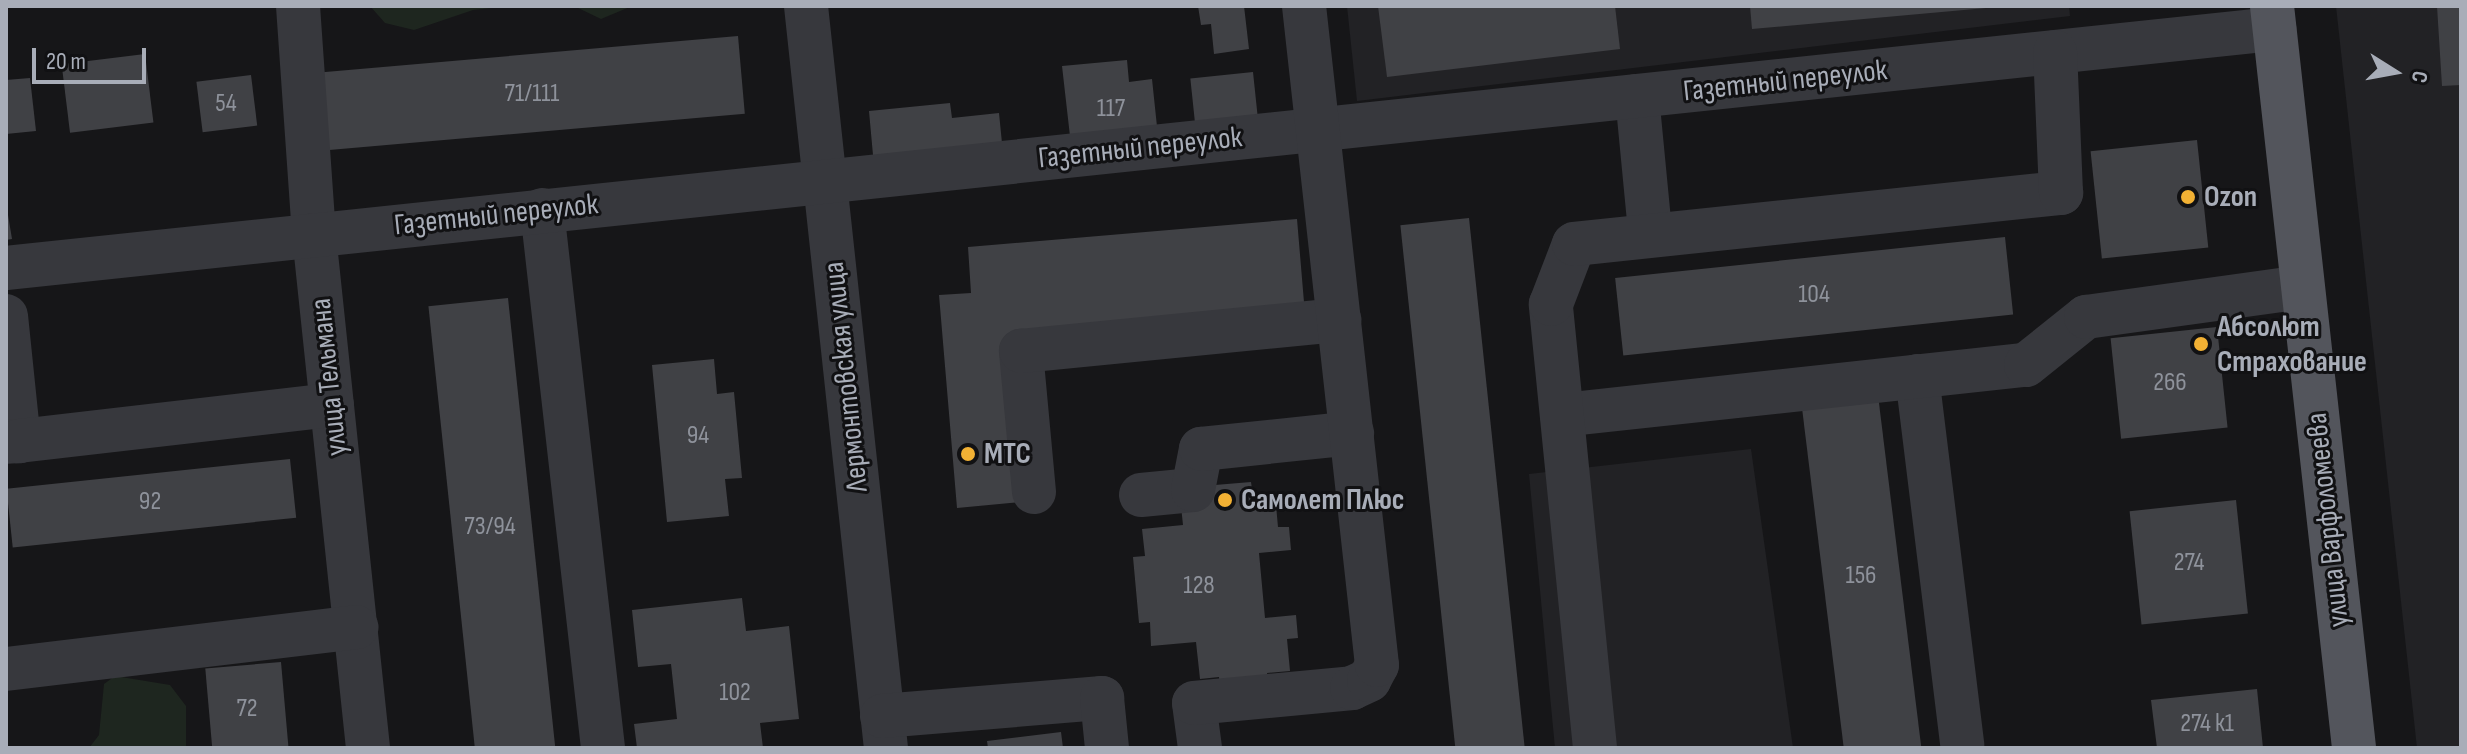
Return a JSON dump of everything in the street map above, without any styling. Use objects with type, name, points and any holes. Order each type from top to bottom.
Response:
[{"type":"main road","name":"улица Варфоломеева","points":[[2273,17],[2354,748]]},
{"type":"street","name":"улица Тельмана","points":[[298,6],[314,235],[368,748]]},
{"type":"street","name":"Лермонтовская улица","points":[[806,6],[884,732]]},
{"type":"street","points":[[1200,748],[1194,703],[1352,688],[1369,680],[1377,665],[1304,6]]},
{"type":"street","name":"Газетный переулок","points":[[6,268],[2055,52],[2273,17]]},
{"type":"street","points":[[1595,748],[1551,304],[1574,244],[1650,232],[2061,193],[2055,52]]},
{"type":"street","points":[[1637,96],[1650,232]]},
{"type":"street","points":[[542,210],[603,748]]},
{"type":"street","points":[[1562,415],[2026,365],[2086,317],[2302,287]]},
{"type":"street","points":[[6,316],[12,442],[332,405]]},
{"type":"street","points":[[1034,492],[1021,351],[1339,320]]},
{"type":"street","points":[[1917,376],[1962,745]]},
{"type":"street","points":[[1141,495],[1193,490],[1201,449],[1352,433]]},
{"type":"street","points":[[6,669],[356,627]]},
{"type":"street","points":[[884,732],[1102,698],[1107,748]]},
{"type":"shaded area","points":[[370,6],[511,6],[473,10],[414,30],[385,23]]},
{"type":"shaded area","points":[[574,6],[632,6],[601,19]]},
{"type":"shaded area","points":[[1347,6],[2069,6],[2070,16],[1357,101]]},
{"type":"shaded area","points":[[2336,6],[2461,6],[2461,748],[2417,748]]},
{"type":"shaded area","points":[[1751,449],[1793,748],[1555,748],[1529,474]]},
{"type":"shaded area","points":[[115,676],[170,685],[186,706],[186,748],[89,748],[99,735],[104,684]]},
{"type":"building","points":[[1198,6],[1244,6],[1249,49],[1214,54],[1211,24],[1201,25]]},
{"type":"building","points":[[1378,6],[1615,6],[1620,49],[1387,77]]},
{"type":"building","points":[[1750,6],[1985,6],[1986,8],[1752,29]]},
{"type":"building","points":[[2437,6],[2461,6],[2461,85],[2442,86]]},
{"type":"building","points":[[738,36],[745,114],[326,150],[320,73]]},
{"type":"building","points":[[145,54],[153,122],[70,133],[62,64]]},
{"type":"building","points":[[1127,60],[1129,82],[1152,79],[1158,136],[1071,145],[1062,66]]},
{"type":"building","points":[[1253,72],[1259,125],[1196,131],[1190,79]]},
{"type":"building","points":[[251,75],[257,126],[203,132],[196,82]]},
{"type":"building","points":[[30,78],[36,131],[6,134],[6,80]]},
{"type":"building","points":[[950,103],[952,118],[999,113],[1003,153],[874,166],[869,111]]},
{"type":"building","points":[[2197,140],[2208,247],[2102,259],[2091,151]]},
{"type":"building","points":[[6,203],[12,239],[6,240]]},
{"type":"building","points":[[1469,218],[1525,748],[1455,748],[1400,225]]},
{"type":"building","points":[[1297,219],[1305,314],[1008,339],[1022,502],[957,508],[939,295],[971,293],[968,247]]},
{"type":"building","points":[[2005,237],[2013,315],[1623,356],[1615,278]]},
{"type":"building","points":[[508,298],[555,748],[475,748],[428,306]]},
{"type":"building","points":[[2217,327],[2228,427],[2121,439],[2111,338]]},
{"type":"building","points":[[714,359],[717,394],[734,392],[742,478],[725,479],[729,516],[667,522],[652,365]]},
{"type":"building","points":[[1878,395],[1921,747],[1844,748],[1802,404]]},
{"type":"building","points":[[290,459],[296,518],[13,547],[7,489]]},
{"type":"building","points":[[1251,482],[1253,496],[1275,494],[1278,527],[1289,527],[1291,550],[1259,553],[1265,618],[1296,615],[1298,638],[1287,639],[1290,671],[1267,673],[1269,687],[1220,692],[1219,677],[1200,679],[1196,642],[1151,646],[1150,622],[1139,623],[1133,557],[1145,556],[1142,529],[1183,525],[1181,506],[1203,486]]},
{"type":"building","points":[[2236,500],[2248,613],[2142,625],[2130,511]]},
{"type":"building","points":[[742,598],[746,631],[789,626],[799,719],[760,723],[763,748],[637,748],[634,724],[677,719],[671,664],[638,667],[632,610]]},
{"type":"building","points":[[281,662],[288,748],[212,748],[205,669]]},
{"type":"building","points":[[2257,689],[2263,748],[2157,748],[2151,700]]},
{"type":"building","points":[[1061,732],[1063,748],[988,748],[987,741]]},
{"type":"place","name":"Ozon","points":[[2188,197]]},
{"type":"place","name":"Абсолют Страхование","points":[[2201,344]]},
{"type":"place","name":"МТС","points":[[968,454]]},
{"type":"place","name":"Самолет Плюс","points":[[1225,500]]}]
